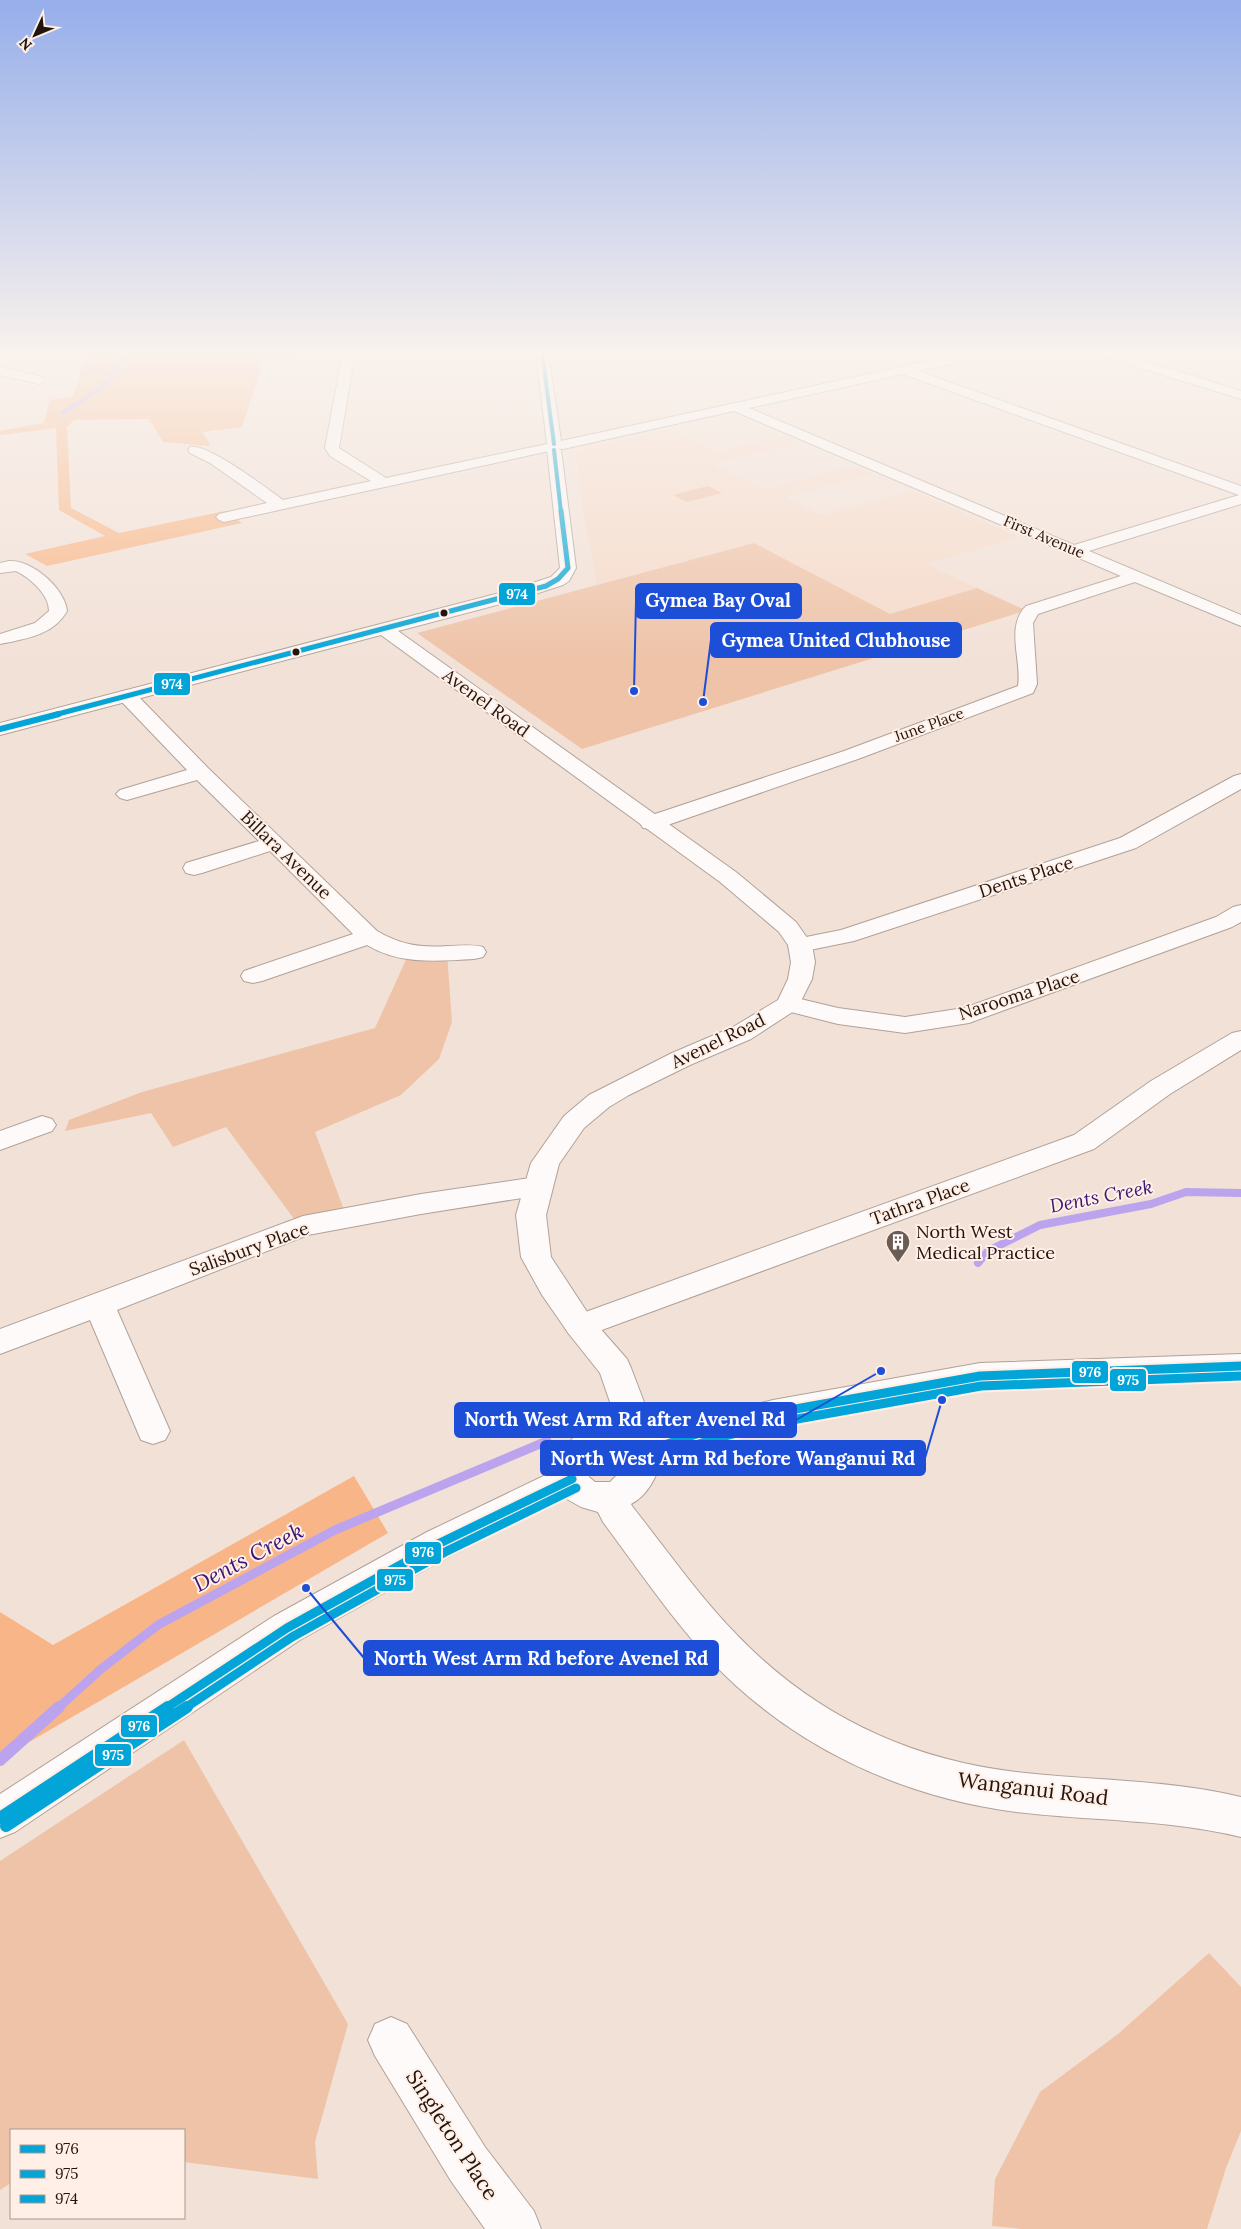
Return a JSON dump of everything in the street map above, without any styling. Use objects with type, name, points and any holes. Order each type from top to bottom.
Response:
[{"type":"street","points":[[207,456],[280,505]]},
{"type":"street","points":[[340,456],[384,483]]},
{"type":"street","points":[[224,517],[508,456]]},
{"type":"street","points":[[0,729],[530,591],[557,581],[563,577],[568,568],[555,456]]},
{"type":"street","name":"First Avenue","points":[[851,456],[1241,621]]},
{"type":"street","points":[[1143,456],[1241,491]]},
{"type":"street","points":[[1074,550],[1241,499]]},
{"type":"street","points":[[0,640],[40,627],[54,617],[58,611],[58,604],[54,597],[24,568],[3,563]]},
{"type":"street","name":"June Place","points":[[651,823],[1026,689],[1028,684],[1024,623],[1027,615],[1032,610],[1135,577]]},
{"type":"street","name":"Avenel Road","points":[[384,629],[651,823],[728,876],[788,927],[800,945]]},
{"type":"street","name":"Billara Avenue","points":[[127,696],[201,772],[369,936],[398,952],[421,955],[474,952]]},
{"type":"street","points":[[127,794],[201,772]]},
{"type":"street","name":"Dents Place","points":[[800,945],[846,936],[1128,843],[1241,780]]},
{"type":"street","points":[[194,868],[274,843]]},
{"type":"street","name":"Narooma Place","points":[[788,1004],[838,1016],[905,1025],[969,1015],[1224,922],[1241,912]]},
{"type":"street","points":[[253,976],[369,936]]},
{"type":"street","points":[[788,1004],[800,979],[802,962],[800,945]]},
{"type":"street","name":"Avenel Road","points":[[635,1443],[627,1402],[615,1368],[580,1326],[553,1288],[536,1257],[532,1215],[537,1188],[545,1163],[574,1122],[600,1101],[619,1089],[680,1059],[742,1033],[788,1004]]},
{"type":"street","name":"Tathra Place","points":[[580,1326],[1084,1142],[1125,1110],[1202,1060],[1241,1039]]},
{"type":"street","points":[[0,1141],[42,1125]]},
{"type":"street","name":"Salisbury Place","points":[[0,1342],[303,1226],[421,1204],[537,1188]]},
{"type":"street","points":[[99,1305],[153,1432]]},
{"type":"street","points":[[635,1443],[643,1469],[634,1482],[611,1496],[597,1498],[588,1495],[578,1488],[572,1479],[571,1468],[574,1460],[594,1440],[612,1433],[635,1443],[711,1429],[773,1413],[980,1376],[1241,1366]]},
{"type":"street","points":[[0,1818],[287,1628],[440,1542],[572,1479]]},
{"type":"street","name":"Wanganui Road","points":[[611,1496],[616,1512],[724,1648],[772,1693],[815,1724],[862,1751],[939,1777],[1015,1791],[1191,1806],[1241,1817]]},
{"type":"street","name":"Singleton Place","points":[[391,2040],[468,2164],[516,2229]]},
{"type":"shaded area","points":[[57,456],[68,456],[71,508],[119,533],[225,511],[242,523],[47,566],[25,554],[105,536],[59,510]]},
{"type":"shaded area","points":[[577,456],[746,456],[713,464],[765,489],[855,466],[874,474],[785,497],[821,515],[913,491],[1019,537],[926,564],[977,588],[890,614],[754,543],[597,584],[582,507]]},
{"type":"shaded area","points":[[708,486],[722,493],[687,502],[673,495]]},
{"type":"shaded area","points":[[754,543],[890,614],[977,588],[1023,609],[1021,612],[582,749],[417,633]]},
{"type":"shaded area","points":[[409,953],[447,953],[452,1022],[439,1059],[401,1095],[315,1132],[347,1218],[300,1227],[226,1127],[173,1147],[151,1113],[65,1131],[69,1120],[142,1092],[375,1028]]},
{"type":"shaded area","points":[[354,1476],[388,1533],[0,1759],[0,1612],[53,1645]]},
{"type":"shaded area","points":[[184,1740],[348,2024],[315,2142],[318,2179],[185,2162],[185,2129],[10,2129],[10,2184],[0,2190],[0,1861]]},
{"type":"shaded area","points":[[1209,1953],[1241,1987],[1241,2131],[1226,2168],[1207,2229],[1022,2229],[992,2226],[995,2179],[1040,2092],[1118,2034]]},
{"type":"waterway","name":"Dents Creek","points":[[978,1263],[988,1251],[1040,1225],[1151,1204],[1186,1192],[1241,1193]]},
{"type":"waterway","name":"Dents Creek","points":[[58,1708],[101,1669],[158,1625],[335,1530],[547,1441]]},
{"type":"waterway","name":"Dents Creek","points":[[0,1760],[59,1707]]},
{"type":"transit line","name":"974","points":[[0,729],[517,594],[552,583],[564,574],[568,568],[555,456]]},
{"type":"transit line","name":"976","points":[[644,1452],[711,1429],[773,1413],[980,1376],[1241,1366]]},
{"type":"transit line","name":"975","points":[[647,1461],[714,1439],[775,1423],[981,1386],[1241,1376]]},
{"type":"transit line","name":"976","points":[[0,1818],[287,1628],[440,1543],[572,1479]]},
{"type":"transit line","name":"975","points":[[6,1826],[292,1637],[445,1552],[576,1488]]},
{"type":"place","name":"Gymea Bay Oval","points":[[634,691]]},
{"type":"place","name":"Gymea United Clubhouse","points":[[703,702]]},
{"type":"place","name":"North West Medical Practice","points":[[898,1263]]},
{"type":"place","name":"North West Arm Rd after Avenel Rd","points":[[881,1371]]},
{"type":"place","name":"North West Arm Rd before Wanganui Rd","points":[[942,1400]]},
{"type":"place","name":"North West Arm Rd before Avenel Rd","points":[[306,1588]]}]
